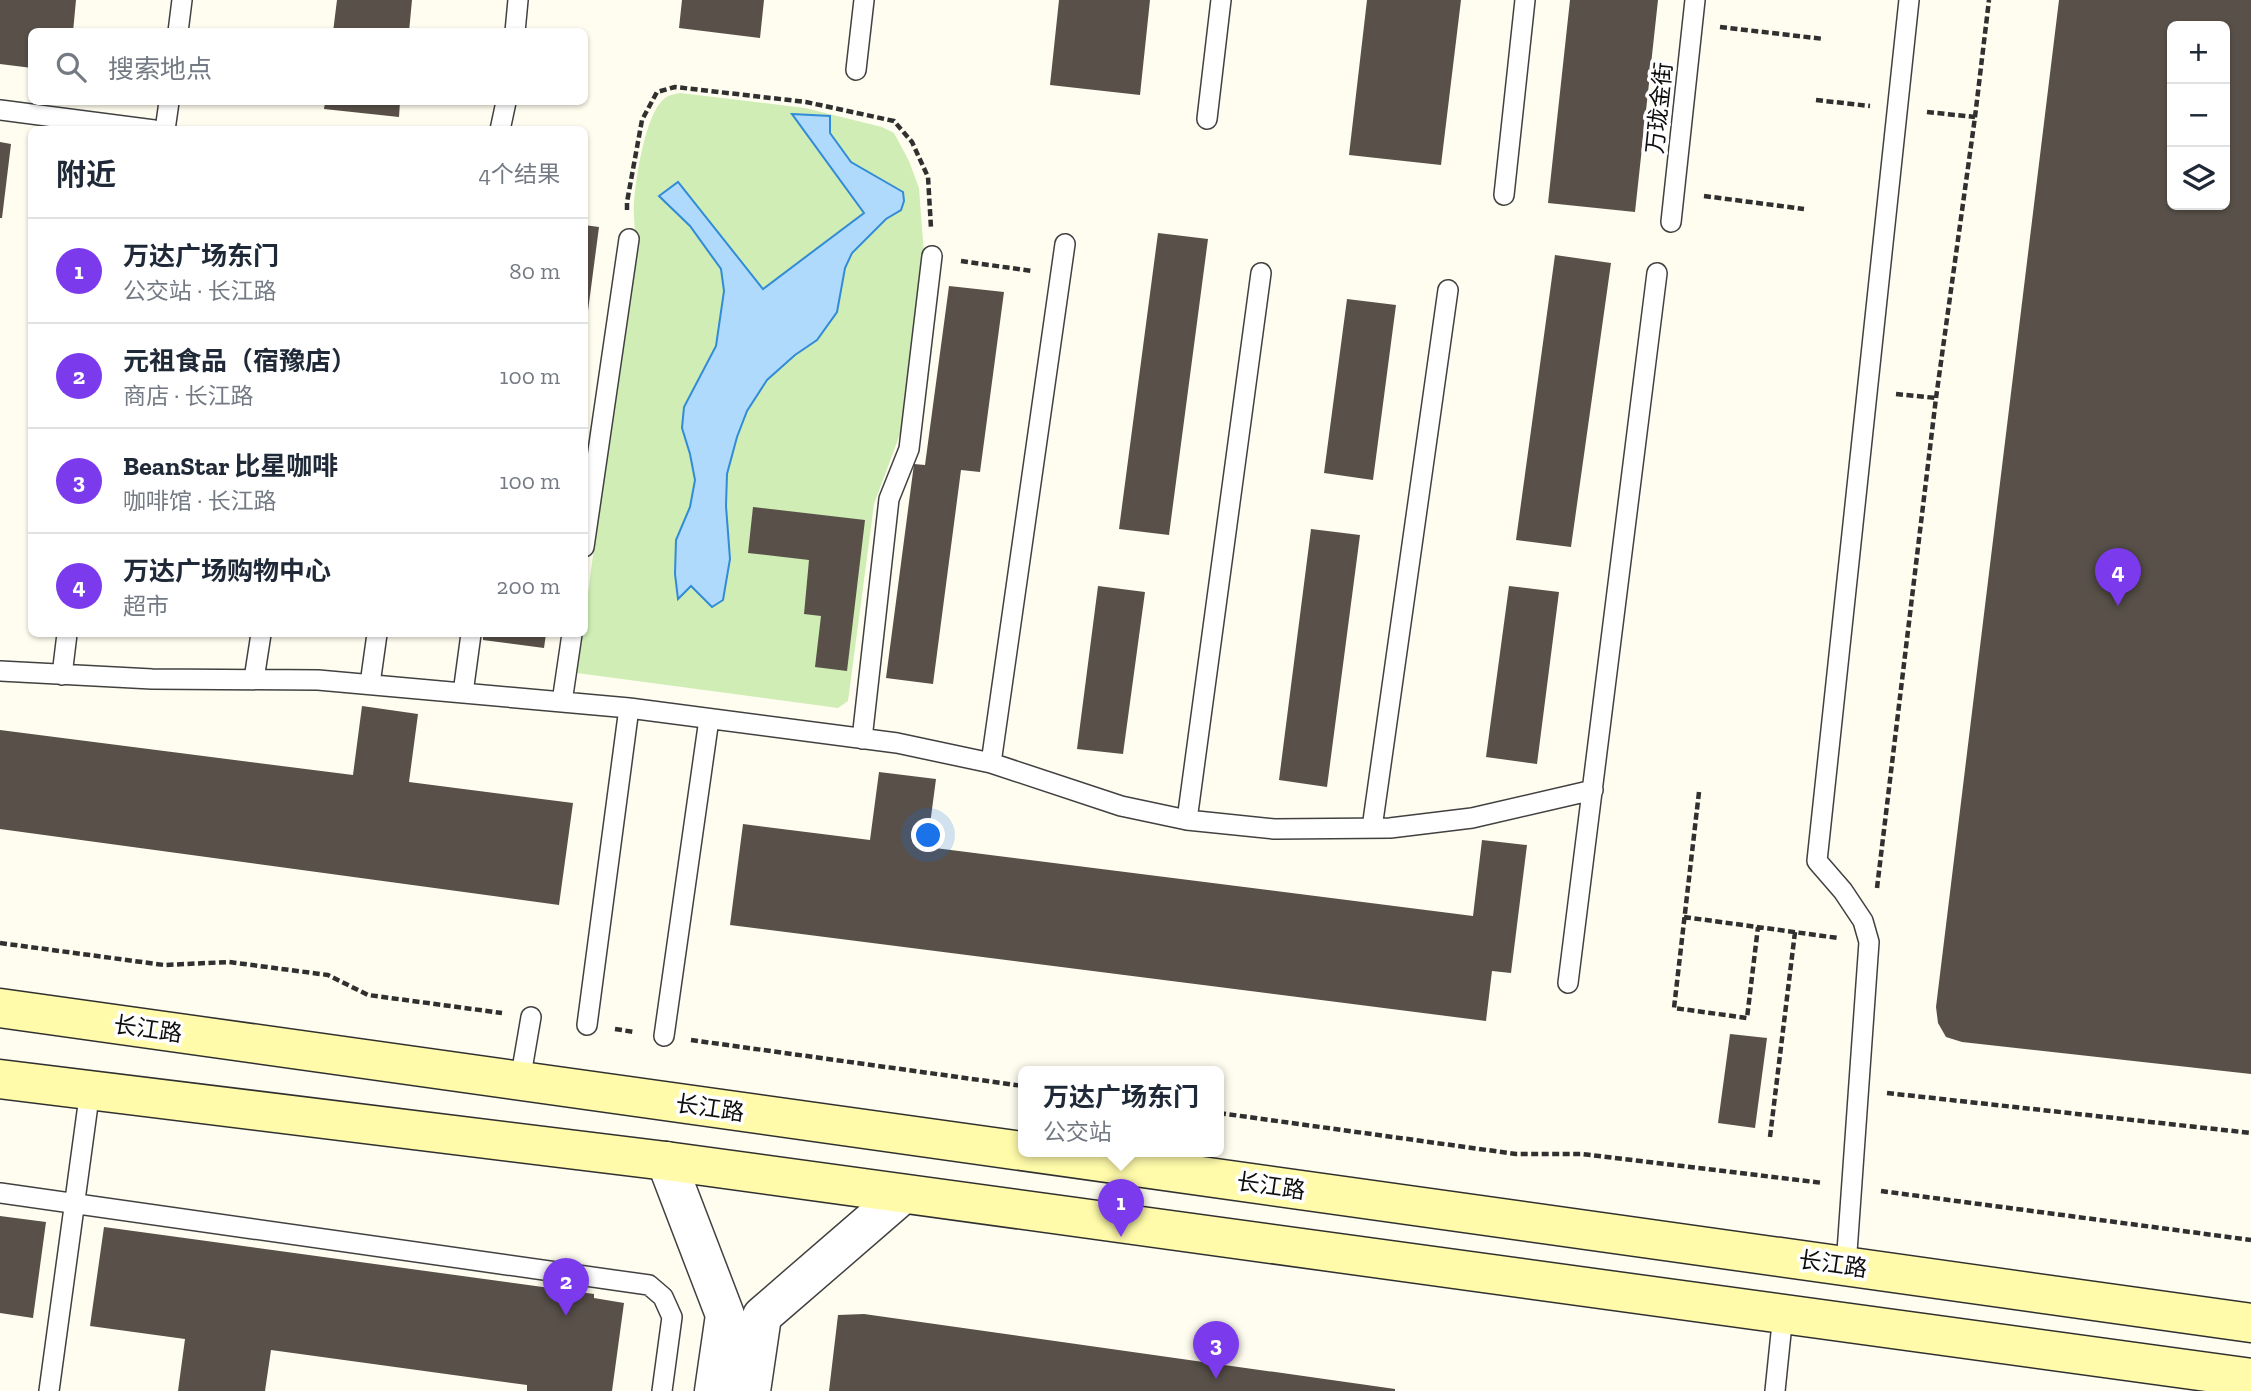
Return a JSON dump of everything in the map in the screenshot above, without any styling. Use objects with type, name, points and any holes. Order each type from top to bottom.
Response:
[{"type":"street","name":"长江路","points":[[0,1008],[1018,1150]]},
{"type":"street","points":[[0,1079],[666,1161],[2251,1378]]},
{"type":"street","name":"长江路","points":[[1065,1157],[2251,1323]]},
{"type":"street","points":[[666,1161],[725,1315],[714,1391]]},
{"type":"street","points":[[751,1391],[762,1316],[903,1194]]},
{"type":"lane","points":[[178,28],[182,0]]},
{"type":"lane","points":[[515,28],[519,0]]},
{"type":"lane","points":[[856,70],[864,0]]},
{"type":"lane","points":[[1207,119],[1222,0]]},
{"type":"lane","points":[[1504,195],[1525,0]]},
{"type":"lane","name":"万珑金街","points":[[1671,222],[1695,0]]},
{"type":"lane","points":[[1846,1266],[1870,942],[1863,920],[1817,861],[1909,0]]},
{"type":"lane","points":[[166,126],[169,105]]},
{"type":"lane","points":[[501,126],[505,105]]},
{"type":"lane","points":[[0,110],[123,126]]},
{"type":"lane","points":[[588,520],[629,239]]},
{"type":"lane","points":[[991,763],[1065,244]]},
{"type":"lane","points":[[862,738],[889,499],[909,449],[932,257]]},
{"type":"lane","points":[[1187,820],[1261,273]]},
{"type":"lane","points":[[1568,983],[1657,273]]},
{"type":"lane","points":[[1372,828],[1448,290]]},
{"type":"lane","points":[[62,674],[68,637]]},
{"type":"lane","points":[[254,679],[261,637]]},
{"type":"lane","points":[[370,684],[377,637]]},
{"type":"lane","points":[[463,693],[471,637]]},
{"type":"lane","points":[[562,702],[572,637]]},
{"type":"lane","points":[[0,671],[152,679],[318,680],[629,708],[897,743],[991,763],[1121,806],[1187,820],[1274,829],[1390,828],[1472,818],[1593,790]]},
{"type":"lane","points":[[587,1025],[629,708]]},
{"type":"lane","points":[[664,1036],[709,719]]},
{"type":"lane","points":[[520,1081],[531,1017]]},
{"type":"lane","points":[[49,1391],[90,1090]]},
{"type":"lane","points":[[0,1193],[649,1285],[663,1297],[672,1317],[662,1391]]},
{"type":"lane","points":[[1775,1391],[1783,1314]]},
{"type":"path","points":[[1684,917],[1870,942],[1936,398],[1989,0]]},
{"type":"path","points":[[1693,23],[1824,39]]},
{"type":"path","points":[[629,239],[627,202],[642,120],[657,92],[675,87],[806,102],[894,121],[912,142],[929,177],[932,257],[1060,275]]},
{"type":"path","points":[[1674,192],[1804,209]]},
{"type":"path","points":[[1868,391],[1936,398]]},
{"type":"path","points":[[1699,792],[1674,1009],[1747,1018],[1758,927]]},
{"type":"path","points":[[1770,1137],[1795,932]]},
{"type":"path","points":[[1859,1090],[2251,1133]]},
{"type":"path","points":[[1224,1114],[1516,1154],[1582,1154],[2251,1240]]},
{"type":"green space","points":[[680,93],[805,108],[882,127],[894,133],[919,188],[924,255],[903,426],[874,504],[848,701],[838,708],[577,673],[582,637],[588,637],[588,593],[635,236],[634,202],[639,163],[652,117],[658,106],[672,95]]},
{"type":"water","points":[[792,114],[830,116],[830,133],[851,162],[903,192],[904,201],[901,210],[886,219],[852,253],[845,268],[837,312],[817,340],[767,380],[747,411],[727,474],[726,506],[730,559],[723,600],[712,607],[691,586],[678,599],[675,574],[676,540],[690,507],[695,480],[682,428],[684,407],[716,346],[724,291],[721,269],[690,226],[659,196],[678,182],[763,289],[864,213]]},
{"type":"building","points":[[0,0],[76,0],[73,28],[28,28],[28,68],[0,64]]},
{"type":"building","points":[[337,0],[412,0],[409,28],[334,28]]},
{"type":"building","points":[[682,0],[764,0],[760,38],[679,28]]},
{"type":"building","points":[[1059,0],[1150,0],[1140,95],[1050,85]]},
{"type":"building","points":[[1367,0],[1461,0],[1441,165],[1349,155]]},
{"type":"building","points":[[1570,0],[1658,0],[1635,212],[1548,203]]},
{"type":"building","points":[[2059,0],[2251,0],[2251,1074],[1962,1042],[1946,1037],[1938,1023],[1936,1007]]},
{"type":"building","points":[[325,105],[400,105],[399,117],[324,109]]},
{"type":"building","points":[[0,142],[11,144],[2,218],[0,218]]},
{"type":"building","points":[[588,226],[599,227],[588,311]]},
{"type":"building","points":[[1158,233],[1208,239],[1169,535],[1119,529]]},
{"type":"building","points":[[1555,255],[1611,263],[1571,547],[1516,540]]},
{"type":"building","points":[[949,286],[1004,292],[980,472],[961,470],[933,684],[886,678],[914,464],[925,465]]},
{"type":"building","points":[[1347,299],[1396,305],[1373,480],[1324,473]]},
{"type":"building","points":[[753,507],[865,520],[847,671],[815,667],[821,616],[804,614],[809,560],[748,553]]},
{"type":"building","points":[[1311,529],[1360,535],[1327,787],[1279,780]]},
{"type":"building","points":[[1098,586],[1145,592],[1123,754],[1077,749]]},
{"type":"building","points":[[1509,586],[1559,592],[1537,764],[1486,757]]},
{"type":"building","points":[[483,637],[546,637],[544,648],[483,640]]},
{"type":"building","points":[[362,706],[418,714],[409,782],[573,803],[559,905],[0,829],[0,730],[353,775]]},
{"type":"building","points":[[879,772],[936,779],[927,847],[1473,916],[1482,840],[1527,845],[1511,973],[1492,971],[1486,1021],[730,925],[743,824],[870,840]]},
{"type":"building","points":[[1730,1034],[1767,1038],[1755,1128],[1718,1123]]},
{"type":"building","points":[[0,1216],[46,1222],[33,1318],[0,1313]]},
{"type":"building","points":[[104,1227],[594,1294],[594,1298],[624,1303],[612,1391],[527,1391],[527,1385],[271,1350],[265,1391],[178,1391],[185,1339],[90,1326]]},
{"type":"building","points":[[864,1314],[1395,1391],[829,1391],[838,1315]]},
{"type":"place","name":"万达广场购物中心","points":[[2118,606]]},
{"type":"place","name":"万达广场东门","points":[[1121,1237]]},
{"type":"place","name":"元祖食品（宿豫店）","points":[[566,1316]]},
{"type":"place","name":"BeanStar 比星咖啡","points":[[1216,1379]]}]
